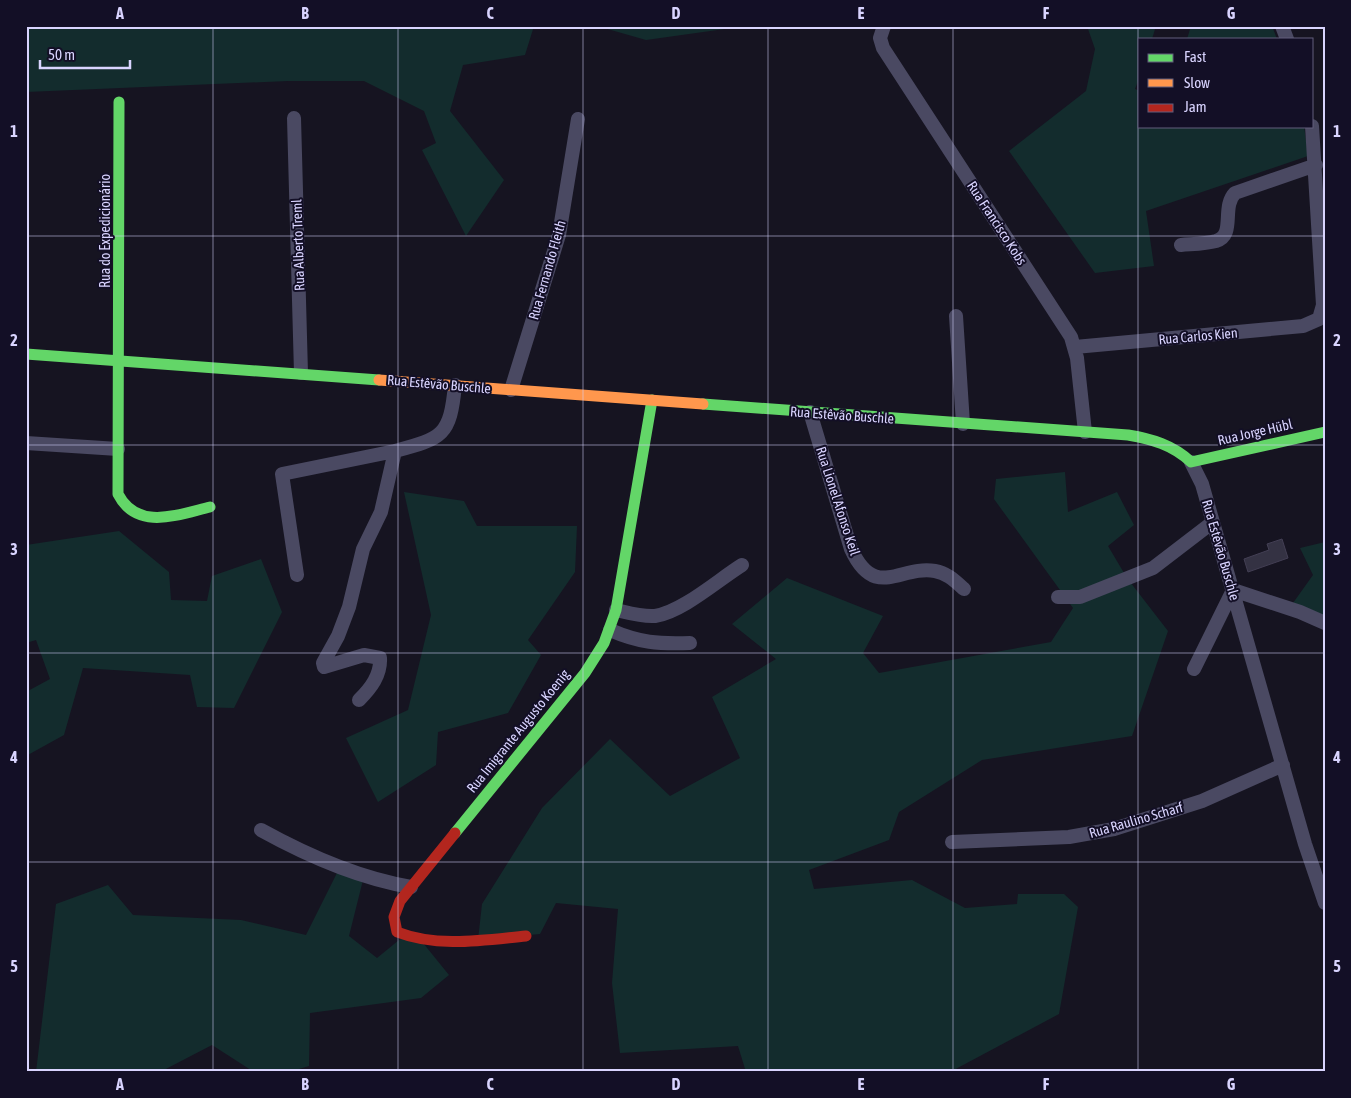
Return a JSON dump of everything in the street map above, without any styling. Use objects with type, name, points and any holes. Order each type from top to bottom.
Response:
[{"type":"street","name":"Rua Francisco Kobs","points":[[884,26],[880,38],[883,48],[1065,326],[1075,347],[1085,432]]},
{"type":"street","points":[[1282,26],[1287,38]]},
{"type":"street","name":"Rua do Expedicionário","points":[[119,102],[120,360],[118,494],[120,503],[145,518],[210,507]]},
{"type":"street","name":"Rua Alberto Treml","points":[[294,118],[301,373]]},
{"type":"street","name":"Rua Fernando Fleith","points":[[512,390],[559,235],[578,119]]},
{"type":"street","points":[[1180,245],[1218,240],[1225,235],[1228,227],[1227,207],[1229,199],[1235,193],[1316,165],[1312,128]]},
{"type":"street","name":"Rua Carlos Kien","points":[[1075,347],[1304,326],[1319,319],[1323,305],[1316,165]]},
{"type":"street","points":[[956,316],[962,424]]},
{"type":"street","name":"Rua Estêvão Buschle","points":[[26,354],[1128,435],[1163,443],[1179,450],[1191,462],[1202,484],[1304,844],[1325,903]]},
{"type":"street","points":[[297,575],[282,474],[395,451],[428,441],[444,431],[452,413],[455,385]]},
{"type":"street","name":"Rua Imigrante Augusto Koenig","points":[[526,936],[431,940],[404,936],[397,932],[394,918],[400,902],[411,887],[585,673],[610,630],[616,610],[652,400]]},
{"type":"street","name":"Rua Lionel Afonso Keil","points":[[810,412],[851,549],[859,563],[870,574],[885,578],[936,571],[948,575],[964,589]]},
{"type":"street","name":"Rua Jorge Hübl","points":[[1191,462],[1325,432]]},
{"type":"street","points":[[26,443],[118,449]]},
{"type":"street","points":[[359,700],[373,684],[380,667],[380,658],[364,655],[324,667],[323,665],[349,607],[363,549],[381,512],[395,451]]},
{"type":"street","points":[[1058,597],[1080,597],[1153,568],[1213,522]]},
{"type":"street","points":[[616,610],[645,616],[663,614],[681,605],[742,565]]},
{"type":"street","points":[[1194,668],[1233,590],[1300,612],[1325,623]]},
{"type":"street","points":[[610,630],[634,640],[651,644],[690,643]]},
{"type":"street","name":"Rua Raulino Scharf","points":[[952,842],[1069,837],[1114,830],[1202,801],[1283,765]]},
{"type":"street","points":[[261,830],[340,867],[384,882],[411,887]]},
{"type":"green space","points":[[26,26],[534,26],[525,55],[463,65],[450,111],[504,180],[466,236],[422,150],[436,143],[424,111],[364,81],[288,81],[26,92]]},
{"type":"green space","points":[[597,26],[746,26],[646,40]]},
{"type":"green space","points":[[1087,26],[1156,26],[1152,38],[1138,38],[1138,81],[1135,89],[1138,90],[1138,128],[1304,128],[1308,156],[1146,211],[1154,266],[1095,273],[1009,151],[1086,91],[1095,49]]},
{"type":"green space","points":[[1191,26],[1272,26],[1277,38],[1187,38]]},
{"type":"green space","points":[[1065,472],[1068,512],[1117,492],[1134,525],[1108,546],[1127,578],[1168,631],[1132,736],[982,760],[899,812],[889,840],[809,870],[814,889],[912,880],[965,908],[1017,904],[1018,894],[1064,894],[1078,907],[1059,1014],[950,1072],[746,1072],[738,1046],[620,1053],[612,983],[618,909],[556,903],[540,934],[478,940],[482,904],[542,808],[610,739],[670,796],[740,758],[712,697],[776,659],[732,624],[787,578],[883,616],[863,653],[879,673],[1051,642],[1073,608],[994,499],[996,479]]},
{"type":"green space","points":[[404,492],[464,501],[477,526],[577,526],[575,572],[528,640],[541,655],[508,713],[438,732],[436,765],[378,802],[346,738],[408,710],[431,615]]},
{"type":"green space","points":[[119,531],[169,572],[171,600],[207,601],[212,576],[261,559],[282,612],[234,708],[197,707],[190,675],[83,668],[64,735],[26,756],[26,692],[50,679],[36,640],[26,643],[26,545]]},
{"type":"green space","points":[[1325,542],[1325,616],[1293,603],[1313,575],[1300,548]]},
{"type":"green space","points":[[340,867],[364,876],[349,936],[377,958],[404,936],[419,938],[449,975],[421,998],[310,1013],[309,1066],[289,1072],[254,1072],[212,1045],[160,1072],[36,1072],[56,904],[108,885],[133,915],[241,920],[306,935]]},
{"type":"building","points":[[1282,539],[1288,558],[1248,572],[1244,559],[1269,550],[1267,544]]},
{"type":"traffic: fast","points":[[119,102],[118,494],[126,506],[136,513],[147,516],[171,516],[210,507]]},
{"type":"traffic: fast","points":[[26,354],[379,380]]},
{"type":"traffic: fast","points":[[455,833],[585,673],[604,643],[616,610],[652,400]]},
{"type":"traffic: fast","points":[[703,404],[1128,435],[1162,444],[1177,451],[1191,462],[1325,432]]},
{"type":"traffic: slow","points":[[379,380],[703,404]]},
{"type":"traffic: jam","points":[[455,833],[400,901],[394,917],[397,932],[413,937],[445,941],[478,941],[526,936]]}]
